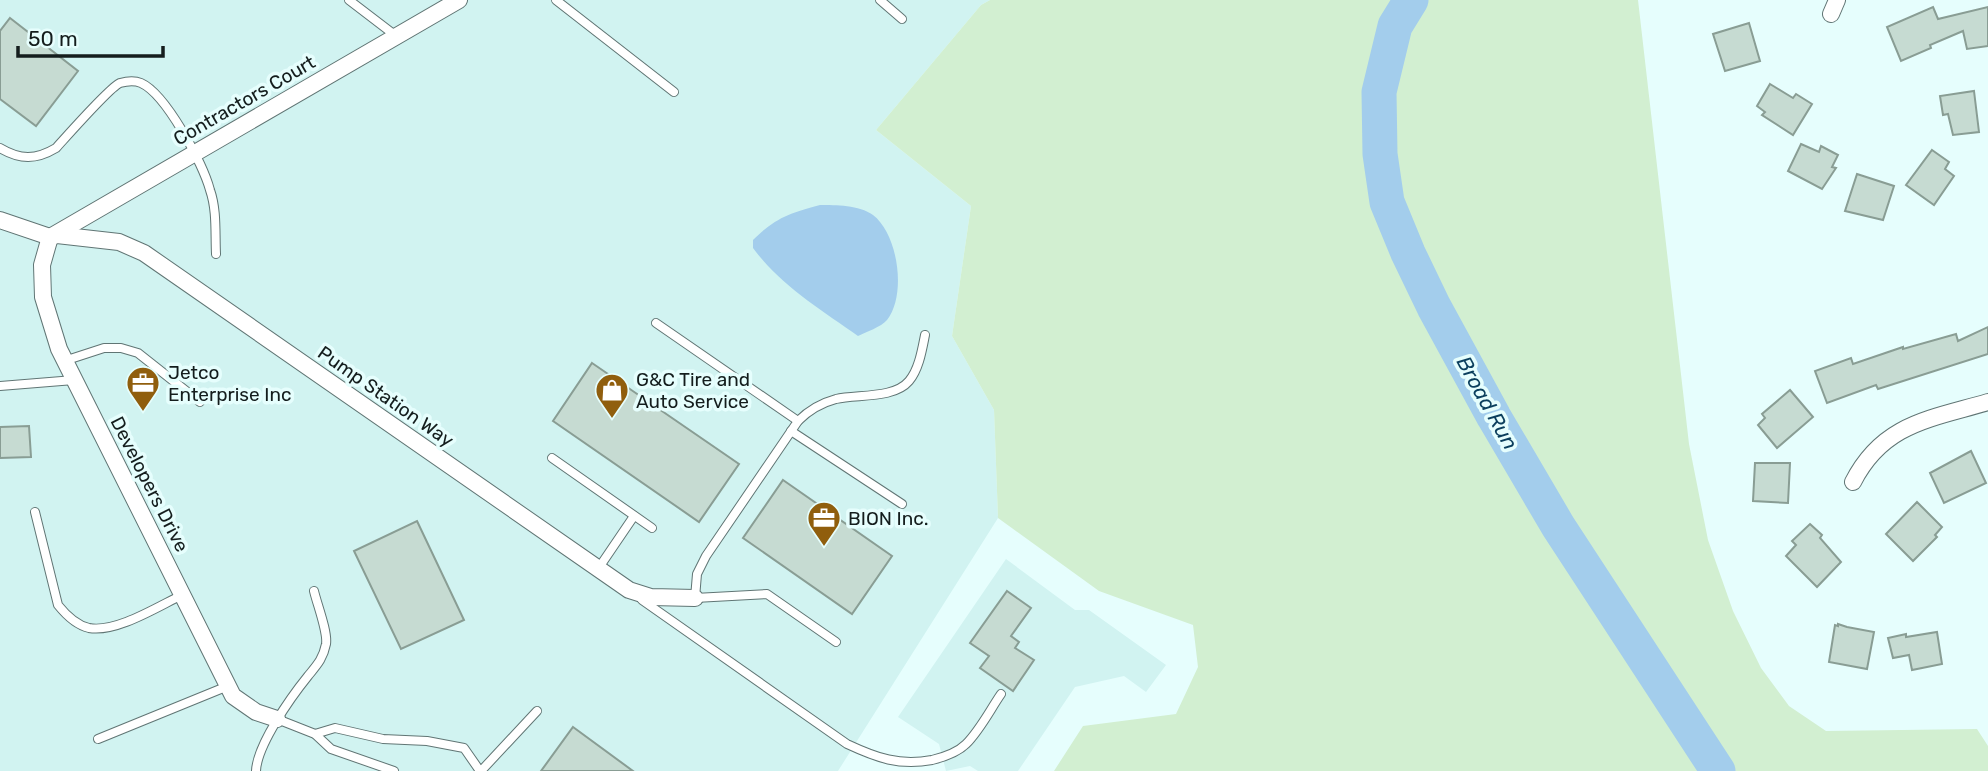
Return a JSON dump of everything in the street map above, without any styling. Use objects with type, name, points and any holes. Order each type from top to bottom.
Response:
[{"type":"street","name":"Contractors Court","points":[[50,237],[459,0]]},
{"type":"street","name":"Pump Station Way","points":[[0,220],[50,237],[57,235],[119,242],[144,253],[629,590],[651,597],[695,598]]},
{"type":"street","name":"Developers Drive","points":[[50,237],[42,265],[43,297],[51,330],[64,360],[233,696],[256,712],[277,719]]},
{"type":"street","points":[[1853,482],[1874,451],[1907,426],[1988,402]]},
{"type":"lane","points":[[349,0],[396,36]]},
{"type":"lane","points":[[556,0],[674,92]]},
{"type":"lane","points":[[880,0],[902,19]]},
{"type":"lane","points":[[0,148],[12,155],[30,158],[45,155],[56,148],[117,84],[131,80],[141,83],[154,91],[175,120],[210,188],[214,205],[216,254]]},
{"type":"lane","points":[[656,323],[798,421]]},
{"type":"lane","points":[[836,642],[767,594],[695,598],[696,573],[798,421],[820,405],[837,399],[892,392],[901,388],[910,381],[916,369],[925,335]]},
{"type":"lane","points":[[64,360],[104,348],[121,348],[138,353],[201,402]]},
{"type":"lane","points":[[0,386],[74,380]]},
{"type":"lane","points":[[791,431],[902,505]]},
{"type":"lane","points":[[552,458],[652,528]]},
{"type":"lane","points":[[35,512],[58,605],[68,617],[87,628],[108,628],[182,595]]},
{"type":"lane","points":[[598,569],[634,516]]},
{"type":"lane","points":[[629,590],[847,744],[894,762],[927,761],[957,751],[966,744],[1002,694]]},
{"type":"lane","points":[[256,771],[261,750],[277,719],[320,663],[327,641],[314,591]]},
{"type":"lane","points":[[98,739],[228,686]]},
{"type":"lane","points":[[315,734],[335,727],[383,739],[427,741],[464,748],[480,771],[537,711]]},
{"type":"lane","points":[[277,719],[315,734],[331,749],[394,771]]},
{"type":"shaded area","points":[[0,0],[990,0],[981,5],[876,130],[971,206],[952,336],[994,410],[998,518],[838,771],[0,771]]},
{"type":"shaded area","points":[[1006,559],[1075,610],[1089,610],[1166,665],[1146,692],[1124,676],[1075,687],[1018,771],[978,771],[970,766],[946,771],[939,744],[898,717]]},
{"type":"green space","points":[[990,0],[1638,0],[1689,444],[1708,540],[1733,611],[1761,668],[1789,706],[1826,731],[1977,729],[1988,746],[1988,771],[1054,771],[1083,726],[1176,714],[1198,667],[1193,625],[1099,591],[998,518],[994,410],[952,336],[971,206],[876,130],[981,5]]},
{"type":"water","points":[[820,205],[854,207],[873,215],[882,224],[894,250],[898,281],[893,309],[884,323],[858,336],[788,285],[753,248],[753,240],[776,221]]},
{"type":"building","points":[[1933,7],[1938,19],[1988,7],[1988,46],[1967,49],[1963,31],[1901,61],[1887,27]]},
{"type":"building","points":[[10,18],[78,71],[36,126],[0,99],[0,31]]},
{"type":"building","points":[[1749,23],[1760,61],[1725,71],[1713,34]]},
{"type":"building","points":[[1770,84],[1793,98],[1796,94],[1812,104],[1793,135],[1762,115],[1765,112],[1757,106]]},
{"type":"building","points":[[1974,91],[1979,132],[1953,135],[1948,114],[1943,115],[1940,96]]},
{"type":"building","points":[[1801,144],[1819,152],[1821,146],[1838,155],[1832,167],[1836,168],[1822,189],[1788,171]]},
{"type":"building","points":[[1932,150],[1949,162],[1945,169],[1954,176],[1934,205],[1906,185]]},
{"type":"building","points":[[1857,174],[1894,186],[1883,220],[1845,211]]},
{"type":"building","points":[[1988,327],[1988,354],[1878,389],[1876,385],[1827,403],[1815,371],[1851,358],[1853,364],[1903,347],[1956,334],[1958,341]]},
{"type":"building","points":[[592,363],[739,464],[699,522],[553,421]]},
{"type":"building","points":[[1790,390],[1813,417],[1777,448],[1758,425],[1765,418],[1762,414]]},
{"type":"building","points":[[29,426],[31,457],[0,458],[0,427]]},
{"type":"building","points":[[1971,451],[1986,483],[1944,503],[1930,473]]},
{"type":"building","points":[[1755,463],[1790,463],[1788,503],[1753,501]]},
{"type":"building","points":[[783,480],[892,556],[852,614],[743,538]]},
{"type":"building","points":[[1917,502],[1942,527],[1935,535],[1937,537],[1913,561],[1886,534]]},
{"type":"building","points":[[417,521],[464,620],[401,649],[354,551]]},
{"type":"building","points":[[1810,524],[1822,535],[1820,538],[1841,562],[1817,587],[1786,556],[1796,545],[1792,541]]},
{"type":"building","points":[[1007,591],[1031,608],[1011,636],[1019,642],[1015,648],[1034,660],[1013,691],[980,668],[989,656],[970,643]]},
{"type":"building","points":[[1835,625],[1874,632],[1867,669],[1829,662]]},
{"type":"building","points":[[1937,632],[1942,664],[1912,670],[1909,655],[1893,658],[1888,638]]},
{"type":"building","points":[[573,727],[633,771],[541,771]]},
{"type":"waterway","name":"Broad Run","points":[[1411,0],[1395,26],[1379,92],[1380,154],[1387,202],[1434,307],[1494,417],[1558,526],[1718,771]]},
{"type":"place","name":"Jetco Enterprise Inc","points":[[143,413]]},
{"type":"place","name":"G&C Tire and Auto Service","points":[[612,420]]},
{"type":"place","name":"BION Inc.","points":[[824,548]]}]
